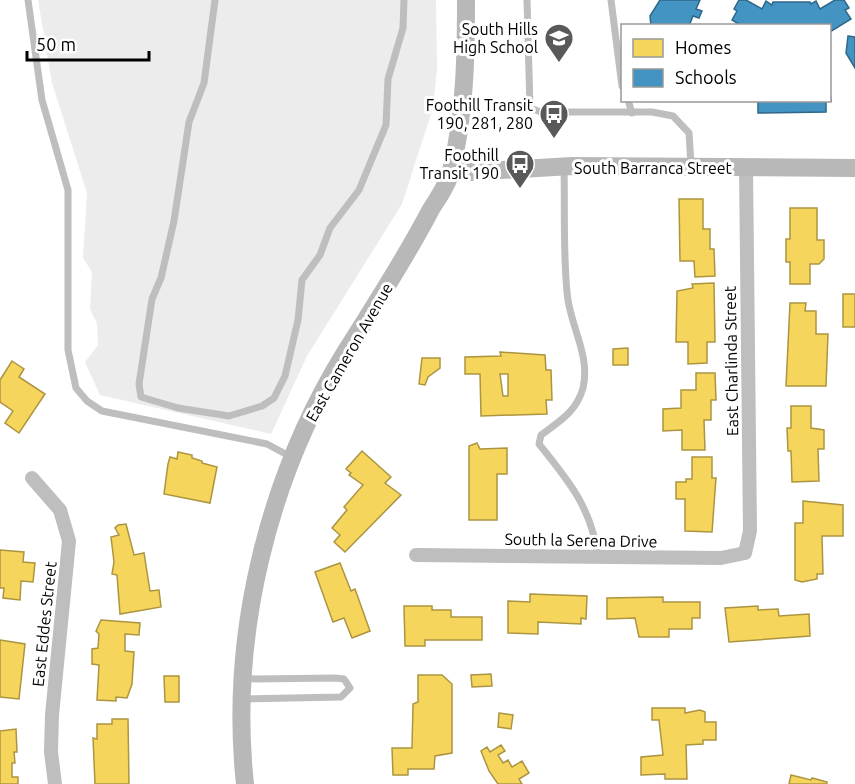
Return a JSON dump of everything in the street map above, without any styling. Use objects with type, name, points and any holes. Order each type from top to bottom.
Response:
[{"type":"main road","name":"East Cameron Avenue","points":[[245,784],[242,753],[244,679],[250,617],[263,548],[293,458],[310,419],[341,360],[412,246],[451,173],[465,70],[466,0]]},
{"type":"main road","name":"South Barranca Street","points":[[451,173],[564,167],[855,168]]},
{"type":"street","name":"East Charlinda Street","points":[[745,553],[750,531],[746,168]]},
{"type":"street","name":"East Eddes Street","points":[[33,478],[60,510],[69,541],[52,715],[55,784]]},
{"type":"street","name":"South la Serena Drive","points":[[416,555],[721,558],[745,553]]},
{"type":"lane","points":[[28,0],[42,100],[68,190],[68,350],[75,388],[87,401],[102,411],[267,444],[293,458]]},
{"type":"lane","points":[[215,0],[204,84],[189,122],[181,159],[174,221],[161,278],[152,299],[139,384],[141,396],[178,408],[229,416],[262,406],[274,398],[285,376],[298,320],[302,280],[320,255],[330,228],[359,190],[386,125],[388,79],[403,28],[405,0]]},
{"type":"lane","points":[[527,0],[530,108],[541,112],[652,112],[673,116],[689,133],[691,168]]},
{"type":"lane","points":[[611,0],[621,78]]},
{"type":"lane","points":[[629,102],[632,113]]},
{"type":"lane","points":[[564,167],[567,295],[585,368],[584,386],[577,404],[568,416],[541,435],[539,444],[580,500],[592,524],[598,557]]},
{"type":"lane","points":[[243,699],[341,697],[350,688],[344,679],[335,678],[244,679]]},
{"type":"shaded area","points":[[38,0],[436,0],[437,68],[433,108],[402,204],[307,356],[271,434],[100,395],[85,362],[98,345],[97,324],[90,309],[92,272],[83,258],[87,193],[52,83]]},
{"type":"building: Homes","points":[[679,199],[703,199],[703,229],[710,229],[710,249],[714,249],[715,276],[695,277],[694,261],[680,261]]},
{"type":"building: Homes","points":[[790,208],[817,208],[817,240],[824,240],[824,259],[819,264],[810,264],[810,284],[790,284],[790,262],[786,262],[786,239],[790,239]]},
{"type":"building: Homes","points":[[714,283],[715,342],[707,342],[707,363],[688,364],[688,342],[676,342],[677,291],[693,288],[692,284]]},
{"type":"building: Homes","points":[[843,294],[855,294],[855,327],[843,327]]},
{"type":"building: Homes","points":[[790,303],[806,303],[805,311],[816,311],[816,334],[828,334],[826,386],[786,386]]},
{"type":"building: Homes","points":[[628,348],[628,365],[613,365],[613,349]]},
{"type":"building: Homes","points":[[500,352],[545,355],[546,370],[551,370],[552,400],[546,400],[547,414],[481,416],[480,374],[465,374],[465,357],[501,356]],"holes":[[[500,374],[508,374],[508,396],[503,396]]]},
{"type":"building: Homes","points":[[422,358],[440,358],[440,368],[428,377],[425,385],[419,384]]},
{"type":"building: Homes","points":[[12,361],[24,369],[19,377],[45,394],[19,433],[5,423],[13,411],[0,402],[0,380]]},
{"type":"building: Homes","points":[[696,373],[715,373],[716,400],[711,400],[711,420],[704,420],[705,450],[682,450],[682,430],[663,431],[663,409],[681,408],[681,390],[696,390]]},
{"type":"building: Homes","points":[[791,406],[811,406],[811,428],[824,430],[824,449],[818,449],[819,481],[792,482],[791,451],[788,451],[787,428],[791,428]]},
{"type":"building: Homes","points":[[477,443],[480,449],[507,448],[507,474],[497,474],[497,520],[469,520],[469,446]]},
{"type":"building: Homes","points":[[362,451],[391,477],[385,483],[401,495],[345,552],[334,542],[340,535],[332,528],[347,510],[344,507],[363,485],[349,475],[351,473],[346,469]]},
{"type":"building: Homes","points":[[178,452],[192,455],[192,458],[202,463],[217,467],[210,503],[164,494],[170,457],[177,459]]},
{"type":"building: Homes","points":[[692,457],[712,457],[712,478],[716,478],[712,532],[685,531],[685,499],[676,499],[676,482],[686,482],[686,479],[692,479]]},
{"type":"building: Homes","points":[[803,501],[843,505],[843,536],[822,536],[823,574],[817,574],[817,579],[802,582],[795,580],[795,523],[803,523]]},
{"type":"building: Homes","points":[[126,524],[134,555],[144,553],[150,591],[159,590],[161,607],[120,614],[117,575],[112,574],[114,562],[111,537],[119,535],[115,528],[118,525]]},
{"type":"building: Homes","points":[[0,550],[24,552],[23,562],[35,563],[33,582],[21,581],[20,600],[3,598],[4,588],[0,588]]},
{"type":"building: Homes","points":[[340,563],[351,591],[355,589],[370,631],[352,638],[344,618],[333,622],[315,572]]},
{"type":"building: Homes","points":[[530,594],[587,596],[586,619],[581,618],[581,624],[538,622],[538,634],[508,633],[508,601],[530,602]]},
{"type":"building: Homes","points":[[663,597],[663,602],[700,602],[700,618],[692,618],[692,629],[669,629],[669,637],[639,637],[635,618],[607,619],[607,598]]},
{"type":"building: Homes","points":[[404,606],[432,606],[432,610],[451,610],[451,617],[482,617],[482,640],[425,640],[425,646],[405,646]]},
{"type":"building: Homes","points":[[758,606],[758,610],[778,609],[779,616],[809,614],[810,636],[729,642],[725,608]]},
{"type":"building: Homes","points":[[101,620],[140,623],[139,635],[125,634],[125,651],[134,652],[132,684],[127,698],[116,697],[116,701],[97,700],[99,665],[92,664],[92,649],[98,648],[99,634],[96,631]]},
{"type":"building: Homes","points":[[0,640],[25,644],[19,699],[0,697]]},
{"type":"building: Homes","points":[[491,674],[492,686],[472,687],[471,675]]},
{"type":"building: Homes","points":[[418,675],[442,675],[452,684],[452,753],[435,756],[434,769],[408,769],[408,775],[393,775],[392,748],[412,748],[413,704],[418,702]]},
{"type":"building: Homes","points":[[164,676],[179,676],[179,702],[165,702]]},
{"type":"building: Homes","points":[[652,708],[685,708],[685,713],[700,710],[705,712],[705,722],[716,722],[716,740],[703,740],[703,744],[686,745],[687,779],[665,779],[665,774],[641,775],[641,757],[663,755],[659,720],[652,720]]},
{"type":"building: Homes","points":[[499,713],[513,715],[511,729],[498,727]]},
{"type":"building: Homes","points":[[112,719],[128,719],[129,784],[95,784],[93,738],[97,739],[97,724],[112,724]]},
{"type":"building: Homes","points":[[16,729],[17,752],[14,752],[15,763],[12,763],[12,777],[18,777],[18,784],[0,784],[0,731]]},
{"type":"building: Homes","points":[[501,745],[505,751],[498,755],[503,763],[508,760],[512,767],[522,761],[529,773],[519,779],[522,784],[498,784],[489,771],[481,751],[487,747],[490,752]]},
{"type":"building: Homes","points":[[791,775],[811,780],[812,778],[827,782],[827,784],[789,784]]},
{"type":"building: Schools","points":[[660,0],[700,0],[696,9],[702,11],[699,18],[693,16],[690,24],[651,24],[650,16]]},
{"type":"building: Schools","points":[[739,0],[746,0],[762,9],[766,1],[772,5],[773,2],[810,2],[811,4],[816,1],[820,9],[835,0],[844,0],[849,8],[845,10],[851,19],[831,31],[831,24],[739,24],[732,20],[737,11],[734,9]]},
{"type":"building: Schools","points":[[848,36],[855,37],[855,68],[846,53]]},
{"type":"building: Schools","points":[[758,102],[826,102],[826,112],[758,113]]},
{"type":"place","name":"South Hills High School","points":[[559,64]]},
{"type":"place","name":"Foothill Transit 190, 281, 280","points":[[554,140]]},
{"type":"place","name":"Foothill Transit 190","points":[[520,190]]}]
